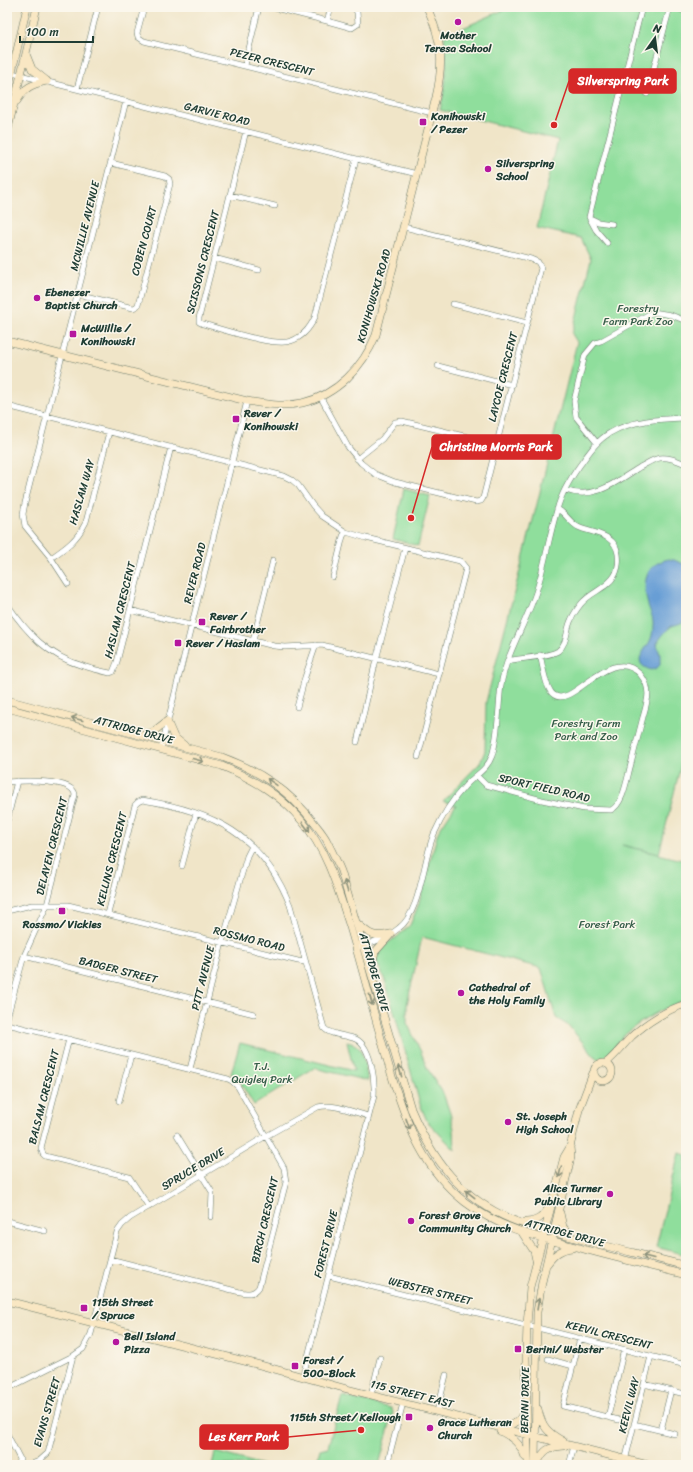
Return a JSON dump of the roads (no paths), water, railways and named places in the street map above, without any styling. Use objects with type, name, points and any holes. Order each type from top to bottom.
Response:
[{"type":"main road","points":[[7,93],[27,7]]},
{"type":"main road","points":[[7,132],[37,7]]},
{"type":"main road","name":"KONIHOWSKI ROAD","points":[[7,341],[266,405],[303,403],[320,396],[348,378],[360,365],[370,350],[376,335],[441,76],[441,56],[437,33],[427,7]]},
{"type":"main road","points":[[26,53],[29,65],[47,82]]},
{"type":"main road","points":[[13,108],[28,86],[47,82]]},
{"type":"main road","name":"ATTRIDGE DRIVE","points":[[7,700],[141,735],[162,745],[187,748],[222,757],[260,774],[294,800],[307,813],[326,840],[342,871],[411,1109],[420,1131],[440,1164],[465,1190],[483,1204],[498,1213],[519,1222],[544,1230],[686,1266]]},
{"type":"main road","name":"ATTRIDGE DRIVE","points":[[7,708],[162,745],[222,766],[240,774],[272,793],[295,813],[312,833],[330,867],[356,948],[401,1104],[410,1130],[423,1155],[438,1176],[466,1203],[486,1216],[523,1234],[686,1275]]},
{"type":"main road","points":[[141,735],[153,732],[167,721],[174,737],[187,748]]},
{"type":"main road","points":[[358,924],[373,936],[391,934]]},
{"type":"main road","points":[[371,970],[375,952],[391,934]]},
{"type":"main road","points":[[609,1065],[615,1055],[633,1036],[653,1020],[686,1004]]},
{"type":"main road","points":[[572,1237],[563,1227],[560,1217],[561,1202],[572,1157],[570,1147],[579,1110],[594,1073],[595,1066],[600,1063],[609,1065]]},
{"type":"main road","points":[[584,1096],[597,1083],[607,1080],[612,1076],[609,1065]]},
{"type":"main road","points":[[594,1073],[596,1078],[601,1082]]},
{"type":"main road","name":"BERINI DRIVE","points":[[527,1465],[527,1325],[530,1288],[564,1157],[570,1147]]},
{"type":"main road","points":[[519,1222],[533,1222],[543,1216],[553,1200]]},
{"type":"main road","name":"BERINI DRIVE","points":[[536,1465],[537,1312],[545,1266],[561,1202]]},
{"type":"main road","points":[[523,1234],[529,1241],[534,1251],[536,1263]]},
{"type":"main road","points":[[545,1266],[554,1255],[562,1250],[577,1248]]},
{"type":"main road","name":"115 STREET EAST","points":[[7,1301],[94,1322],[371,1395],[527,1434],[625,1462],[648,1465]]},
{"type":"main road","points":[[536,1399],[541,1421],[550,1434],[573,1446]]},
{"type":"main road","points":[[487,1425],[509,1426],[514,1424],[522,1416],[527,1401]]},
{"type":"main road","points":[[487,1425],[514,1439],[523,1450],[527,1465]]},
{"type":"main road","points":[[536,1465],[541,1454],[550,1447],[573,1446]]},
{"type":"street","points":[[77,89],[98,7]]},
{"type":"street","name":"PEZER CRESCENT","points":[[144,7],[137,33],[140,39],[432,113]]},
{"type":"street","points":[[245,66],[259,7]]},
{"type":"street","points":[[271,7],[352,28],[358,24],[357,12],[353,7]]},
{"type":"street","points":[[328,21],[331,7]]},
{"type":"street","points":[[608,243],[596,230],[589,217],[642,7]]},
{"type":"street","points":[[647,94],[670,7]]},
{"type":"street","points":[[676,7],[686,12]]},
{"type":"street","name":"GARVIE ROAD","points":[[12,73],[417,174]]},
{"type":"street","name":"MCWILLIE AVENUE","points":[[63,355],[126,102]]},
{"type":"street","name":"SCISSONS CRESCENT","points":[[246,131],[199,322],[274,343],[292,341],[301,336],[310,327],[315,318],[356,159]]},
{"type":"street","name":"COBEN COURT","points":[[78,294],[136,308],[170,184],[169,179],[165,176],[111,163]]},
{"type":"street","points":[[230,195],[275,206]]},
{"type":"street","points":[[589,217],[598,222],[612,224]]},
{"type":"street","name":"LAYCOE CRESCENT","points":[[320,396],[348,447],[357,459],[370,471],[388,480],[476,502],[480,501],[484,495],[541,268],[538,262],[404,227]]},
{"type":"street","points":[[214,258],[259,270]]},
{"type":"street","points":[[453,304],[527,323]]},
{"type":"street","points":[[597,443],[581,425],[576,417],[574,409],[575,393],[585,355],[595,343],[620,331],[652,312],[671,315],[686,321]]},
{"type":"street","points":[[63,355],[23,514],[25,526],[51,558],[68,584]]},
{"type":"street","points":[[438,366],[512,385]]},
{"type":"street","name":"REVER ROAD","points":[[162,745],[247,401]]},
{"type":"street","points":[[7,406],[284,476],[292,480],[316,511],[328,521],[346,532],[460,561],[465,565],[466,568],[418,757]]},
{"type":"street","points":[[356,948],[391,934],[401,927],[409,918],[416,900],[430,843],[442,816],[466,784],[485,770],[492,756],[496,737],[501,685],[507,661],[535,596],[557,510],[564,490],[576,470],[597,443],[609,433],[620,428],[651,421],[686,418]]},
{"type":"street","points":[[357,459],[382,439],[395,422],[402,421],[497,444]]},
{"type":"street","name":"HASLAM WAY","points":[[51,558],[80,534],[86,522],[109,432]]},
{"type":"street","name":"HASLAM CRESCENT","points":[[7,604],[28,632],[50,651],[82,666],[110,673],[115,670],[171,447]]},
{"type":"street","points":[[564,490],[578,493],[600,490],[612,485],[645,464],[659,458],[666,458],[685,464]]},
{"type":"street","points":[[507,661],[557,651],[563,644],[570,621],[582,603],[611,579],[615,574],[618,565],[618,552],[610,539],[576,526],[562,511],[557,510]]},
{"type":"street","points":[[333,577],[343,536],[346,532]]},
{"type":"street","points":[[357,742],[405,548]]},
{"type":"street","points":[[253,641],[273,560]]},
{"type":"street","points":[[130,610],[274,646],[326,646],[439,674]]},
{"type":"street","points":[[297,707],[316,645]]},
{"type":"street","name":"SPORT FIELD ROAD","points":[[477,776],[486,784],[542,800],[584,809],[611,810],[620,803],[644,715],[648,692],[647,684],[637,671],[618,666],[605,671],[570,694],[563,697],[557,697],[553,695],[548,687],[540,655]]},
{"type":"street","name":"DELAYEN CRESCENT","points":[[7,782],[33,781],[55,783],[72,787],[75,792],[47,905],[24,956],[7,1018]]},
{"type":"street","points":[[7,821],[17,782]]},
{"type":"street","name":"KELLINS CRESCENT","points":[[108,914],[135,805],[142,800],[148,801],[196,813],[223,824],[233,830],[252,846],[272,870],[286,896],[305,962]]},
{"type":"street","points":[[182,866],[196,813]]},
{"type":"street","name":"PITT AVENUE","points":[[190,1069],[222,943],[247,856],[252,846]]},
{"type":"street","name":"ROSSMO ROAD","points":[[7,911],[22,907],[68,905],[305,962]]},
{"type":"street","name":"BADGER STREET","points":[[24,956],[254,1014]]},
{"type":"street","points":[[305,962],[324,1028],[329,1032],[355,1038],[363,1044],[367,1050],[374,1083],[374,1096],[368,1116]]},
{"type":"street","name":"BIRCH CRESCENT","points":[[7,1024],[190,1069],[232,1081],[238,1088],[284,1168],[286,1179],[257,1290],[249,1293],[243,1292],[110,1259]]},
{"type":"street","name":"BALSAM CRESCENT","points":[[69,1039],[41,1148],[43,1154],[45,1156],[129,1177],[149,1207]]},
{"type":"street","points":[[119,1101],[131,1055]]},
{"type":"street","name":"SPRUCE DRIVE","points":[[73,1356],[83,1349],[91,1334],[117,1232],[122,1224],[266,1136],[318,1107],[323,1105],[335,1106],[368,1116]]},
{"type":"street","name":"FOREST DRIVE","points":[[303,1376],[368,1116]]},
{"type":"street","points":[[177,1135],[212,1192],[211,1217]]},
{"type":"street","points":[[7,1221],[45,1231]]},
{"type":"street","name":"WEBSTER STREET","points":[[328,1276],[527,1325]]},
{"type":"street","name":"KEEVIL CRESCENT","points":[[527,1325],[686,1365]]},
{"type":"street","points":[[580,1338],[563,1406],[619,1420]]},
{"type":"street","points":[[608,1417],[624,1349]]},
{"type":"street","points":[[7,1389],[73,1356]]},
{"type":"street","name":"EVANS STREET","points":[[29,1465],[39,1461],[48,1453],[73,1356]]},
{"type":"street","name":"KEEVIL WAY","points":[[625,1462],[651,1356]]},
{"type":"street","points":[[371,1395],[380,1358]]},
{"type":"street","points":[[548,1359],[574,1366]]},
{"type":"street","points":[[437,1412],[446,1375]]},
{"type":"street","points":[[644,1384],[685,1394]]},
{"type":"street","points":[[661,1430],[671,1390]]},
{"type":"street","points":[[389,1465],[403,1403]]},
{"type":"street","points":[[634,1424],[675,1434]]},
{"type":"street","points":[[7,1434],[20,1459],[19,1465]]},
{"type":"street","points":[[569,1465],[573,1446]]},
{"type":"water","points":[[669,559],[686,565],[686,619],[681,623],[670,627],[659,640],[657,644],[660,655],[660,665],[651,670],[641,664],[640,660],[651,639],[653,628],[652,618],[646,597],[645,583],[650,570],[654,565]]},
{"type":"place","name":"Mother Teresa School","points":[[458,22]]},
{"type":"place","name":"Konihowski / Pezer","points":[[423,122]]},
{"type":"place","name":"Silverspring Park","points":[[554,125]]},
{"type":"place","name":"Silverspring School","points":[[488,169]]},
{"type":"place","name":"Ebenezer Baptist Church","points":[[37,298]]},
{"type":"place","name":"McWillie / Konihowski","points":[[73,334]]},
{"type":"place","name":"Rever / Konihowski","points":[[236,419]]},
{"type":"place","name":"Christine Morris Park","points":[[411,518]]},
{"type":"place","name":"Rever / Fairbrother","points":[[202,622]]},
{"type":"place","name":"Rever / Haslam","points":[[178,643]]},
{"type":"place","name":"Rossmo/ Vickies","points":[[62,911]]},
{"type":"place","name":"Cathedral of the Holy Family","points":[[461,993]]},
{"type":"place","name":"St. Joseph High School","points":[[508,1122]]},
{"type":"place","name":"Alice Turner Public Library","points":[[610,1194]]},
{"type":"place","name":"Forest Grove Community Church","points":[[411,1221]]},
{"type":"place","name":"115th Street / Spruce","points":[[84,1308]]},
{"type":"place","name":"Bell Island Pizza","points":[[116,1342]]},
{"type":"place","name":"Berini/ Webster","points":[[518,1349]]},
{"type":"place","name":"Forest / 500-Block","points":[[295,1366]]},
{"type":"place","name":"115th Street/ Kellough","points":[[409,1417]]},
{"type":"place","name":"Grace Lutheran Church","points":[[430,1428]]},
{"type":"place","name":"Les Kerr Park","points":[[361,1430]]},
{"type":"park label","name":"Forestry Farm Park Zoo","points":[[638,314]]},
{"type":"park label","name":"Forestry Farm Park and Zoo","points":[[586,729]]},
{"type":"park label","name":"Forest Park","points":[[607,924]]},
{"type":"park label","name":"T.J. Quigley Park","points":[[262,1072]]}]
